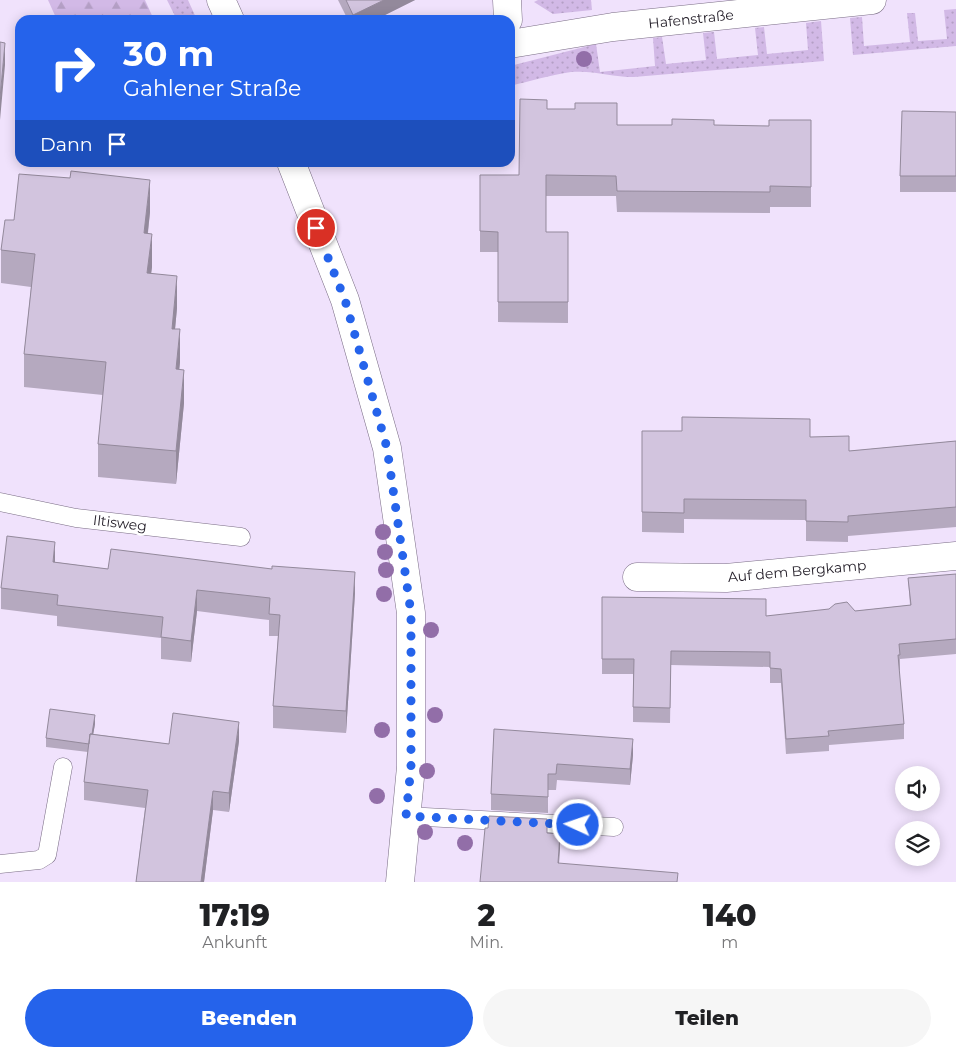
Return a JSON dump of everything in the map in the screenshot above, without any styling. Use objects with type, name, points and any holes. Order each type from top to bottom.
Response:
[{"type":"main road","points":[[221,0],[228,15]]},
{"type":"main road","points":[[507,0],[508,15]]},
{"type":"main road","name":"Hafenstraße","points":[[515,36],[872,0]]},
{"type":"main road","points":[[293,167],[345,300],[387,448],[411,613],[411,767],[400,882]]},
{"type":"main road","name":"Auf dem Bergkamp","points":[[637,577],[726,578],[956,556]]},
{"type":"lane","name":"Iltisweg","points":[[0,502],[76,518],[241,536]]},
{"type":"lane","points":[[0,864],[39,860],[47,855],[63,767]]},
{"type":"lane","points":[[406,816],[614,828]]},
{"type":"green space","points":[[48,0],[145,0],[152,15],[55,15]]},
{"type":"green space","points":[[167,0],[188,0],[195,15],[174,15]]},
{"type":"green space","points":[[538,0],[591,0],[592,10],[553,14],[534,2]]},
{"type":"green space","points":[[956,9],[956,46],[853,55],[850,18],[862,17],[864,46],[910,42],[907,13],[915,13],[918,41],[947,39],[944,10]]},
{"type":"green space","points":[[821,21],[824,61],[634,77],[571,72],[515,85],[515,65],[596,44],[600,72],[655,66],[653,38],[662,37],[666,64],[706,60],[703,33],[714,32],[717,59],[758,55],[755,28],[764,27],[767,54],[808,50],[806,23]]},
{"type":"building","points":[[346,0],[384,0],[353,15]]},
{"type":"building","points":[[0,42],[5,43],[0,98]]},
{"type":"building","points":[[520,99],[547,100],[547,109],[575,109],[575,103],[617,103],[617,125],[672,125],[672,119],[714,120],[714,125],[769,126],[769,120],[811,120],[811,187],[770,186],[770,192],[617,191],[616,176],[546,175],[546,232],[568,232],[568,302],[498,302],[498,232],[480,231],[480,175],[519,175]]},
{"type":"building","points":[[902,111],[956,112],[956,176],[900,176]]},
{"type":"building","points":[[71,171],[150,180],[144,233],[152,234],[147,273],[177,276],[172,329],[180,329],[176,369],[184,370],[176,451],[98,444],[106,362],[24,354],[35,254],[1,250],[5,220],[14,220],[19,174],[70,178]]},
{"type":"building","points":[[682,417],[810,419],[810,437],[849,436],[849,451],[956,441],[956,507],[848,516],[848,522],[806,521],[806,500],[684,499],[684,513],[642,512],[642,431],[682,431]]},
{"type":"building","points":[[7,536],[55,542],[53,562],[108,569],[111,549],[272,569],[272,566],[355,572],[346,711],[273,706],[280,615],[269,614],[270,598],[197,590],[191,641],[161,637],[163,617],[57,605],[58,595],[1,588]]},
{"type":"building","points":[[956,574],[956,639],[899,644],[900,655],[898,655],[904,724],[828,731],[829,736],[786,739],[781,669],[770,668],[770,652],[671,651],[670,708],[633,707],[634,659],[602,659],[602,597],[766,599],[766,616],[829,609],[835,604],[847,602],[855,611],[911,605],[908,578]]},
{"type":"building","points":[[50,709],[95,715],[89,744],[46,738]]},
{"type":"building","points":[[173,713],[239,722],[229,793],[213,791],[201,882],[136,882],[148,790],[84,782],[90,734],[169,744]]},
{"type":"building","points":[[494,729],[633,739],[630,769],[557,764],[556,774],[548,774],[548,797],[491,794]]},
{"type":"building","points":[[489,816],[547,819],[547,833],[560,834],[558,863],[678,873],[677,882],[480,882],[485,828],[488,828]]},
{"type":"route","points":[[316,228],[345,300],[387,448],[411,613],[411,767],[406,816],[578,825]]}]
